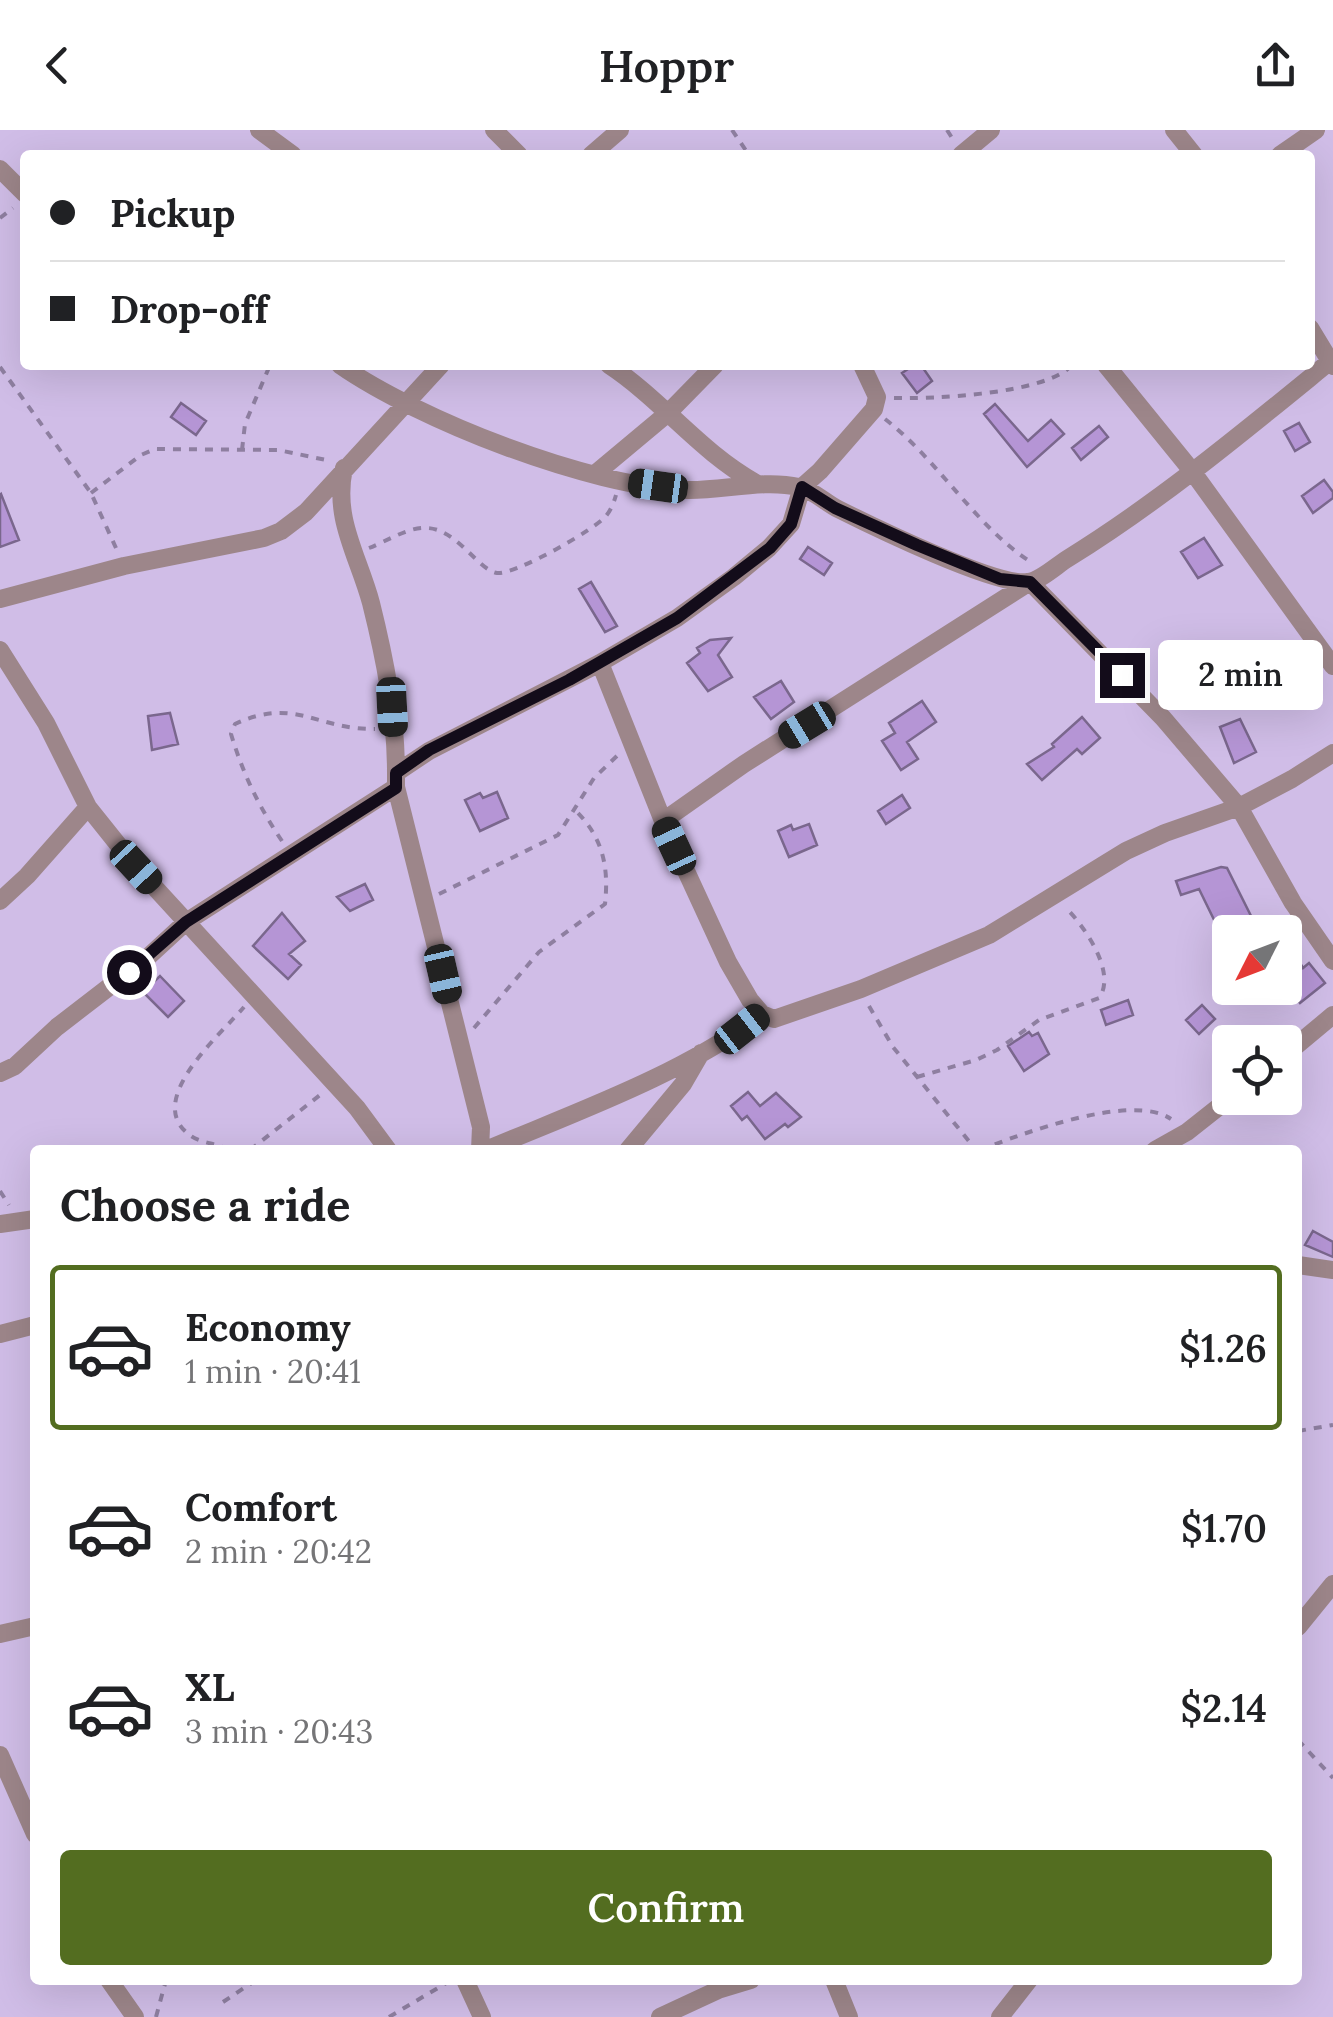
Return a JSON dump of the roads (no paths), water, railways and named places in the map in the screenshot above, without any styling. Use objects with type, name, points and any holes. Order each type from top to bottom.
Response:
[{"type":"street","points":[[260,130],[286,150]]},
{"type":"street","points":[[494,130],[515,150]]},
{"type":"street","points":[[598,150],[620,130]]},
{"type":"street","points":[[966,150],[992,130]]},
{"type":"street","points":[[1174,130],[1190,150]]},
{"type":"street","points":[[1287,150],[1316,130]]},
{"type":"street","points":[[0,169],[20,189]]},
{"type":"street","points":[[662,821],[744,764],[1110,533],[1332,362],[1315,336]]},
{"type":"street","points":[[348,370],[380,391],[499,443],[594,474],[687,490],[758,484],[802,487],[835,508],[917,545],[1000,579],[1030,582],[1163,718],[1239,807],[1293,903],[1333,960]]},
{"type":"street","points":[[0,600],[124,566],[264,538],[281,531],[306,512],[436,370]]},
{"type":"street","points":[[616,370],[640,387],[710,454],[758,484]]},
{"type":"street","points":[[594,474],[668,413],[710,370]]},
{"type":"street","points":[[0,1073],[29,1055],[57,1027],[148,957],[186,922],[396,780],[429,750],[600,663],[677,618],[770,548],[791,524],[802,487],[875,403],[864,370]]},
{"type":"street","points":[[1110,370],[1192,471],[1333,666]]},
{"type":"street","points":[[344,467],[339,504],[390,685],[396,780],[481,1127],[482,1145]]},
{"type":"street","points":[[0,650],[46,723],[88,808],[136,867],[335,1084],[384,1145]]},
{"type":"street","points":[[600,663],[662,821],[728,962],[750,1000],[762,1014],[774,1019],[861,989],[990,934],[1126,851],[1239,807],[1333,753]]},
{"type":"street","points":[[0,901],[88,808]]},
{"type":"street","points":[[496,1145],[566,1119],[725,1040],[762,1014]]},
{"type":"street","points":[[1302,1041],[1333,1015]]},
{"type":"street","points":[[632,1145],[683,1084],[701,1052]]},
{"type":"street","points":[[1164,1145],[1212,1112]]},
{"type":"street","points":[[0,1224],[30,1219]]},
{"type":"street","points":[[1302,1266],[1333,1270]]},
{"type":"street","points":[[0,1334],[30,1326]]},
{"type":"street","points":[[1302,1599],[1333,1585]]},
{"type":"street","points":[[1302,1622],[1333,1585]]},
{"type":"street","points":[[0,1634],[30,1627]]},
{"type":"street","points":[[0,1755],[30,1823]]},
{"type":"street","points":[[112,1985],[134,2017]]},
{"type":"street","points":[[468,1985],[482,2017]]},
{"type":"street","points":[[660,2017],[734,1985]]},
{"type":"street","points":[[836,1985],[849,2017]]},
{"type":"street","points":[[1000,2017],[1026,1985]]}]
